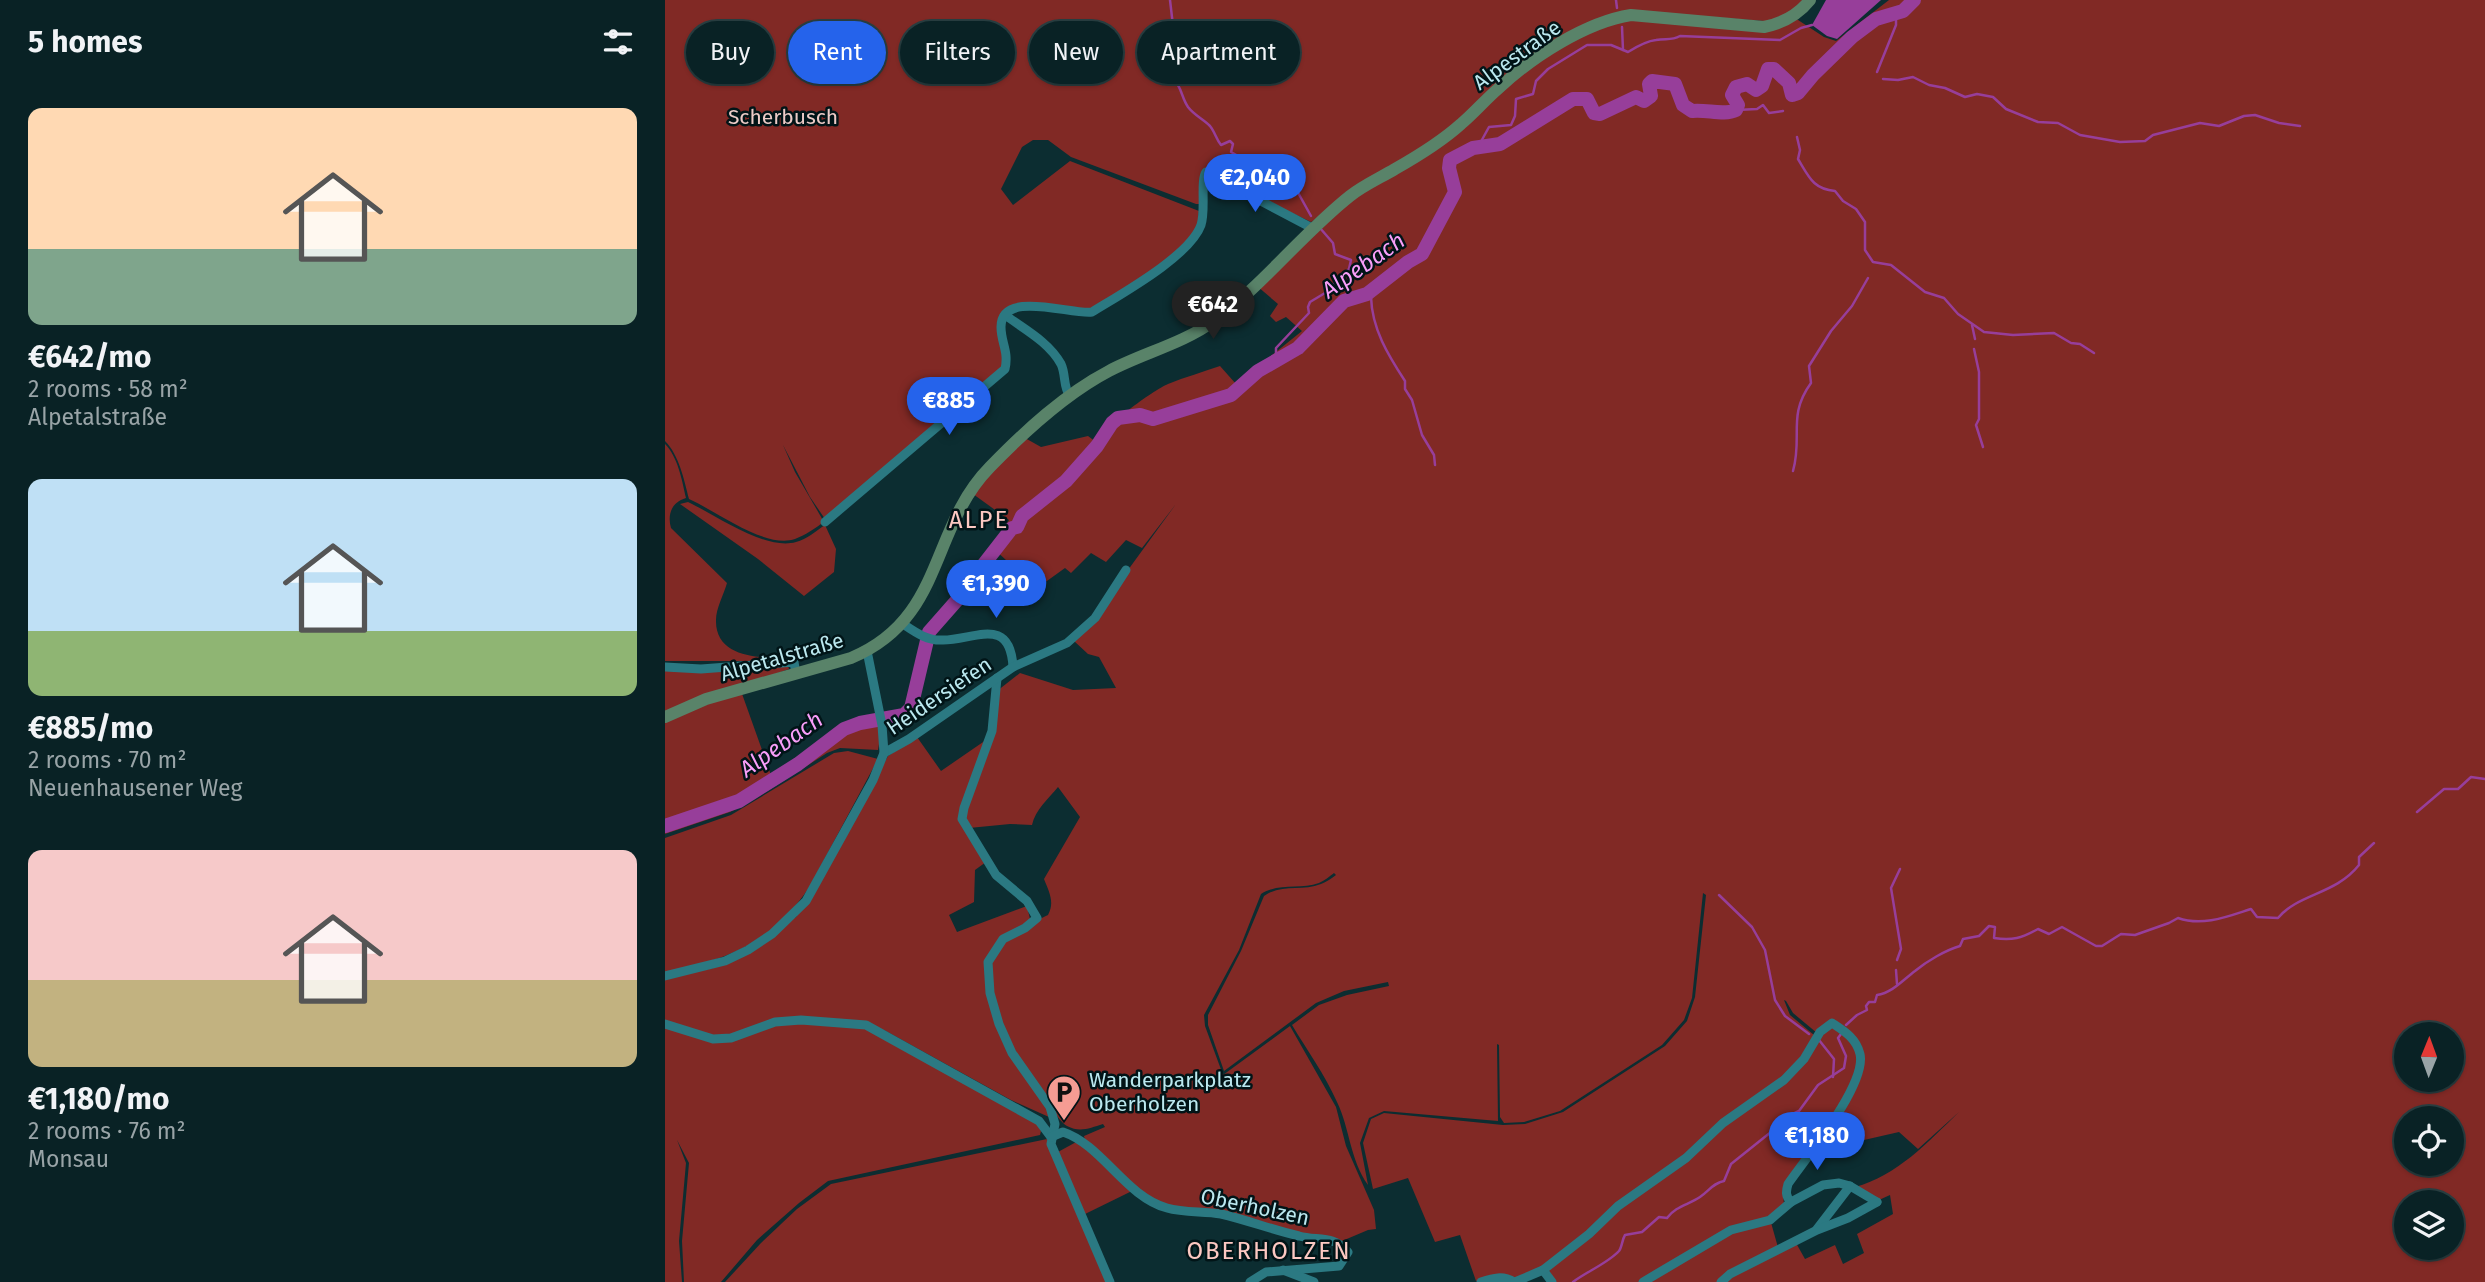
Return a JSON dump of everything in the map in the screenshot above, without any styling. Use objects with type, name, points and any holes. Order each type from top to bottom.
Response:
[{"type":"main road","name":"Alpestraße","points":[[1419,156],[1460,125],[1501,86],[1551,48],[1608,19],[1632,15],[1764,27],[1779,24],[1794,16],[1810,0]]},
{"type":"main road","name":"Alpetalstraße","points":[[665,717],[706,699],[867,651],[903,624],[930,578],[957,516],[979,478],[1013,444],[1070,397],[1111,370],[1192,335],[1215,320],[1312,228],[1363,187],[1419,156]]},
{"type":"street","points":[[825,522],[1005,369],[1008,359],[1000,326],[1005,315],[1018,305],[1080,314],[1092,312],[1187,247],[1203,219],[1203,179],[1206,172],[1216,174],[1240,190],[1312,228]]},
{"type":"street","points":[[1005,315],[1041,340],[1061,363],[1070,397]]},
{"type":"street","name":"Heidersiefen","points":[[884,753],[909,739],[1013,667],[1067,643],[1095,618],[1126,570]]},
{"type":"street","name":"Heidersiefen","points":[[903,624],[929,638],[943,640],[990,633],[1007,643],[1012,651],[1013,667]]},
{"type":"street","points":[[665,976],[739,955],[772,934],[806,901],[873,780],[884,753],[880,712],[867,651]]},
{"type":"street","points":[[665,667],[701,669],[794,662],[796,674]]},
{"type":"street","points":[[997,678],[992,731],[964,808],[963,819],[996,876],[1027,901],[1037,918],[1025,928],[1003,939],[988,962],[990,993],[999,1024],[1012,1053],[1050,1107],[1055,1124],[1051,1144],[1110,1282]]},
{"type":"street","points":[[665,1024],[713,1039],[731,1038],[775,1023],[801,1020],[866,1025],[1039,1121],[1051,1137]]},
{"type":"street","points":[[1481,1282],[1495,1277],[1515,1282],[1543,1270],[1589,1234],[1618,1206],[1686,1158],[1723,1123],[1784,1080],[1804,1059],[1820,1032],[1832,1023],[1852,1037],[1860,1054],[1860,1072],[1843,1106],[1788,1184],[1786,1191],[1789,1200]]},
{"type":"street","name":"Oberholzen","points":[[1051,1137],[1063,1132],[1076,1136],[1135,1189],[1166,1208],[1218,1214],[1301,1237],[1324,1238],[1339,1242],[1348,1252],[1339,1266],[1266,1272],[1250,1282]]},
{"type":"street","points":[[1643,1282],[1731,1230],[1770,1220],[1789,1200],[1823,1185],[1839,1183],[1850,1186],[1877,1202],[1730,1274],[1721,1282]]},
{"type":"street","points":[[1817,1230],[1850,1186]]},
{"type":"street","points":[[1282,1270],[1314,1282]]},
{"type":"street","points":[[1543,1270],[1552,1282]]},
{"type":"green space","name":"Scherbusch","points":[[665,0],[1807,0],[1778,22],[1631,11],[1551,44],[1458,123],[1311,222],[1242,189],[1216,173],[1201,181],[1200,204],[1196,204],[1071,157],[1048,140],[1033,140],[1022,147],[1001,189],[1013,205],[1070,161],[1199,211],[1197,230],[1167,260],[1093,310],[1037,303],[1003,314],[1004,365],[825,519],[810,497],[783,445],[795,472],[824,522],[795,539],[783,541],[755,534],[689,499],[677,460],[665,441]]},
{"type":"green space","points":[[1889,0],[2485,0],[2485,1282],[1556,1282],[1549,1271],[1553,1264],[1590,1235],[1619,1207],[1687,1159],[1723,1124],[1786,1081],[1804,1060],[1820,1033],[1832,1024],[1849,1038],[1858,1051],[1857,1070],[1842,1104],[1786,1183],[1783,1192],[1784,1206],[1770,1219],[1779,1251],[1796,1243],[1805,1259],[1835,1245],[1843,1264],[1864,1253],[1857,1234],[1893,1214],[1890,1195],[1879,1200],[1855,1187],[1885,1175],[1898,1166],[1924,1146],[1959,1112],[1918,1149],[1899,1132],[1864,1140],[1835,1121],[1858,1075],[1861,1057],[1855,1041],[1832,1021],[1817,1033],[1793,1013],[1784,1000],[1790,1015],[1814,1035],[1802,1058],[1783,1079],[1722,1122],[1686,1157],[1617,1205],[1588,1233],[1542,1269],[1516,1281],[1495,1276],[1476,1281],[1460,1235],[1435,1242],[1408,1178],[1373,1189],[1363,1143],[1371,1119],[1384,1113],[1503,1125],[1525,1124],[1563,1112],[1665,1046],[1687,1021],[1695,997],[1706,895],[1703,893],[1692,998],[1684,1020],[1662,1045],[1560,1111],[1524,1122],[1504,1123],[1500,1117],[1497,1044],[1498,1121],[1384,1111],[1369,1118],[1360,1143],[1368,1185],[1357,1165],[1332,1092],[1292,1025],[1319,1005],[1347,995],[1389,986],[1388,982],[1344,991],[1316,1003],[1224,1071],[1208,1025],[1208,1015],[1241,951],[1264,896],[1278,890],[1314,886],[1336,875],[1334,873],[1312,885],[1275,888],[1261,894],[1239,950],[1204,1015],[1205,1026],[1223,1075],[1290,1026],[1336,1107],[1346,1146],[1374,1210],[1376,1229],[1342,1241],[1303,1234],[1219,1211],[1172,1207],[1155,1200],[1085,1140],[1084,1136],[1105,1127],[1103,1124],[1076,1129],[1059,1119],[1006,1037],[991,996],[989,977],[992,958],[1004,940],[1048,915],[1051,901],[1044,879],[1080,817],[1058,787],[1039,809],[1032,825],[969,828],[964,818],[965,809],[994,731],[997,691],[1020,673],[1073,690],[1116,688],[1099,657],[1088,654],[1074,641],[1094,624],[1128,570],[1176,504],[1142,548],[1126,540],[1106,562],[1091,553],[1071,573],[1065,568],[1040,586],[1022,575],[992,547],[1009,520],[973,494],[1025,438],[1041,447],[1088,436],[1096,442],[1129,410],[1168,384],[1220,366],[1236,384],[1302,331],[1286,317],[1276,322],[1270,316],[1278,304],[1257,286],[1340,206],[1364,189],[1421,159],[1463,127],[1503,88],[1553,50],[1609,21],[1630,17],[1766,30],[1795,18],[1824,37],[1836,41]]},
{"type":"green space","points":[[665,444],[676,462],[686,498],[677,502],[672,509],[671,528],[727,583],[716,615],[717,632],[722,641],[739,652],[782,660],[744,664],[742,661],[665,661]]},
{"type":"green space","points":[[688,502],[741,530],[770,541],[796,542],[825,525],[836,549],[834,572],[804,596],[758,559],[680,504]]},
{"type":"green space","points":[[788,666],[789,669],[665,714],[665,670]]},
{"type":"green space","points":[[741,691],[772,778],[841,733],[877,716],[881,732],[878,750],[840,748],[827,753],[730,812],[665,834],[665,721]]},
{"type":"green space","points":[[917,737],[941,771],[986,740],[960,811],[986,862],[975,870],[974,902],[949,915],[957,932],[1027,906],[1030,919],[1001,937],[986,962],[993,1013],[1049,1111],[1049,1117],[1011,1100],[884,1030],[801,1016],[730,1035],[713,1036],[665,1021],[665,979],[713,968],[796,917],[842,841],[888,756]]},
{"type":"green space","points":[[848,751],[878,759],[810,886],[796,906],[765,935],[748,946],[710,961],[665,972],[665,838],[731,815],[834,753]]},
{"type":"green space","points":[[802,1023],[867,1028],[1036,1122],[1041,1131],[1040,1135],[828,1181],[757,1240],[721,1282],[684,1282],[682,1241],[689,1163],[677,1140],[686,1163],[679,1241],[682,1282],[665,1282],[665,1026],[712,1041],[776,1024]]},
{"type":"green space","points":[[1047,1139],[1106,1282],[725,1282],[797,1209],[831,1184]]},
{"type":"green space","points":[[1078,1141],[1134,1190],[1083,1215],[1058,1152]]},
{"type":"shaded area","points":[[1826,0],[1881,0],[1837,39],[1827,36],[1812,25]]},
{"type":"waterway","points":[[1170,0],[1175,43],[1182,56],[1181,65],[1172,79],[1178,85],[1188,107],[1210,126],[1221,145],[1230,141],[1233,144],[1231,152],[1296,189],[1311,216]]},
{"type":"waterway","points":[[1616,0],[1617,8]]},
{"type":"waterway","name":"Alpebach","points":[[665,826],[739,801],[798,764],[844,729],[860,723],[904,715],[911,708],[929,632],[973,582],[1012,528],[1017,527],[1022,516],[1066,481],[1097,446],[1112,423],[1118,418],[1140,415],[1153,419],[1231,395],[1258,371],[1298,348],[1344,301],[1367,294],[1422,254],[1455,192],[1449,168],[1450,160],[1473,148],[1500,144],[1573,99],[1587,99],[1594,113],[1600,114],[1636,97],[1644,101],[1651,96],[1649,84],[1652,81],[1675,84],[1683,105],[1692,111],[1736,110],[1738,105],[1732,95],[1736,87],[1747,84],[1756,90],[1762,86],[1768,69],[1774,69],[1789,83],[1792,95],[1798,93],[1852,37],[1876,19],[1903,11],[1914,0]]},
{"type":"waterway","points":[[1877,72],[1896,25],[1896,14]]},
{"type":"waterway","points":[[1478,147],[1489,127],[1511,125],[1515,116],[1516,99],[1533,94],[1536,81],[1548,69],[1587,45],[1611,45],[1628,52],[1649,42],[1680,36],[1780,40],[1812,25]]},
{"type":"waterway","points":[[1622,27],[1623,50]]},
{"type":"waterway","points":[[1883,79],[1913,77],[1965,97],[1977,94],[1993,97],[2006,109],[2038,122],[2058,123],[2080,135],[2120,142],[2145,141],[2153,135],[2200,123],[2219,126],[2244,116],[2255,115],[2300,126]]},
{"type":"waterway","points":[[1736,110],[1757,109],[1763,105],[1769,113],[1783,111]]},
{"type":"waterway","points":[[1797,137],[1800,150],[1798,159],[1809,177],[1821,188],[1835,191],[1843,201],[1856,209],[1865,222],[1865,250],[1873,262],[1891,265],[1925,292],[1944,298],[1958,314],[1984,332],[2013,335],[2054,333],[2094,353]]},
{"type":"waterway","points":[[1276,360],[1276,348],[1309,313],[1310,302],[1325,293],[1349,269],[1351,260],[1335,254],[1333,243],[1320,228]]},
{"type":"waterway","points":[[1793,471],[1799,406],[1811,383],[1809,366],[1831,331],[1852,306],[1868,278]]},
{"type":"waterway","points":[[1367,294],[1371,297],[1378,331],[1405,381],[1405,389],[1412,400],[1422,435],[1434,455],[1435,465]]},
{"type":"waterway","points":[[1972,325],[1975,339]]},
{"type":"waterway","points":[[1974,349],[1979,372],[1979,419],[1976,425],[1983,447]]},
{"type":"waterway","points":[[2417,812],[2444,789],[2458,789],[2471,777],[2485,779]]},
{"type":"waterway","points":[[1846,1025],[1867,1010],[1866,1006],[1869,1002],[1875,1002],[1877,995],[1892,989],[1931,960],[1960,946],[1963,939],[1979,936],[1989,926],[1995,927],[1994,938],[2006,939],[2022,937],[2038,929],[2049,934],[2062,927],[2096,946],[2102,946],[2121,934],[2135,935],[2178,918],[2206,921],[2251,909],[2257,917],[2278,918],[2296,903],[2349,875],[2359,865],[2359,857],[2374,843]]},
{"type":"waterway","points":[[1897,960],[1901,949],[1891,888],[1900,869]]},
{"type":"waterway","points":[[1719,895],[1752,927],[1765,950],[1775,1000],[1785,1016],[1809,1034]]},
{"type":"waterway","points":[[1896,970],[1897,984]]},
{"type":"waterway","points":[[1573,1282],[1614,1255],[1620,1249],[1625,1235],[1642,1232],[1659,1217],[1667,1218],[1678,1208],[1696,1200],[1714,1185],[1724,1181],[1731,1164],[1771,1132],[1780,1120],[1799,1111],[1818,1085],[1844,1068],[1846,1056],[1838,1038],[1841,1034]]},
{"type":"waterway","points":[[1819,1040],[1834,1059],[1833,1077]]},
{"type":"place","name":"Wanderparkplatz Oberholzen","points":[[1064,1122]]},
{"type":"district","name":"ALPE","points":[[979,520]]},
{"type":"district","name":"OBERHOLZEN","points":[[1269,1251]]}]
